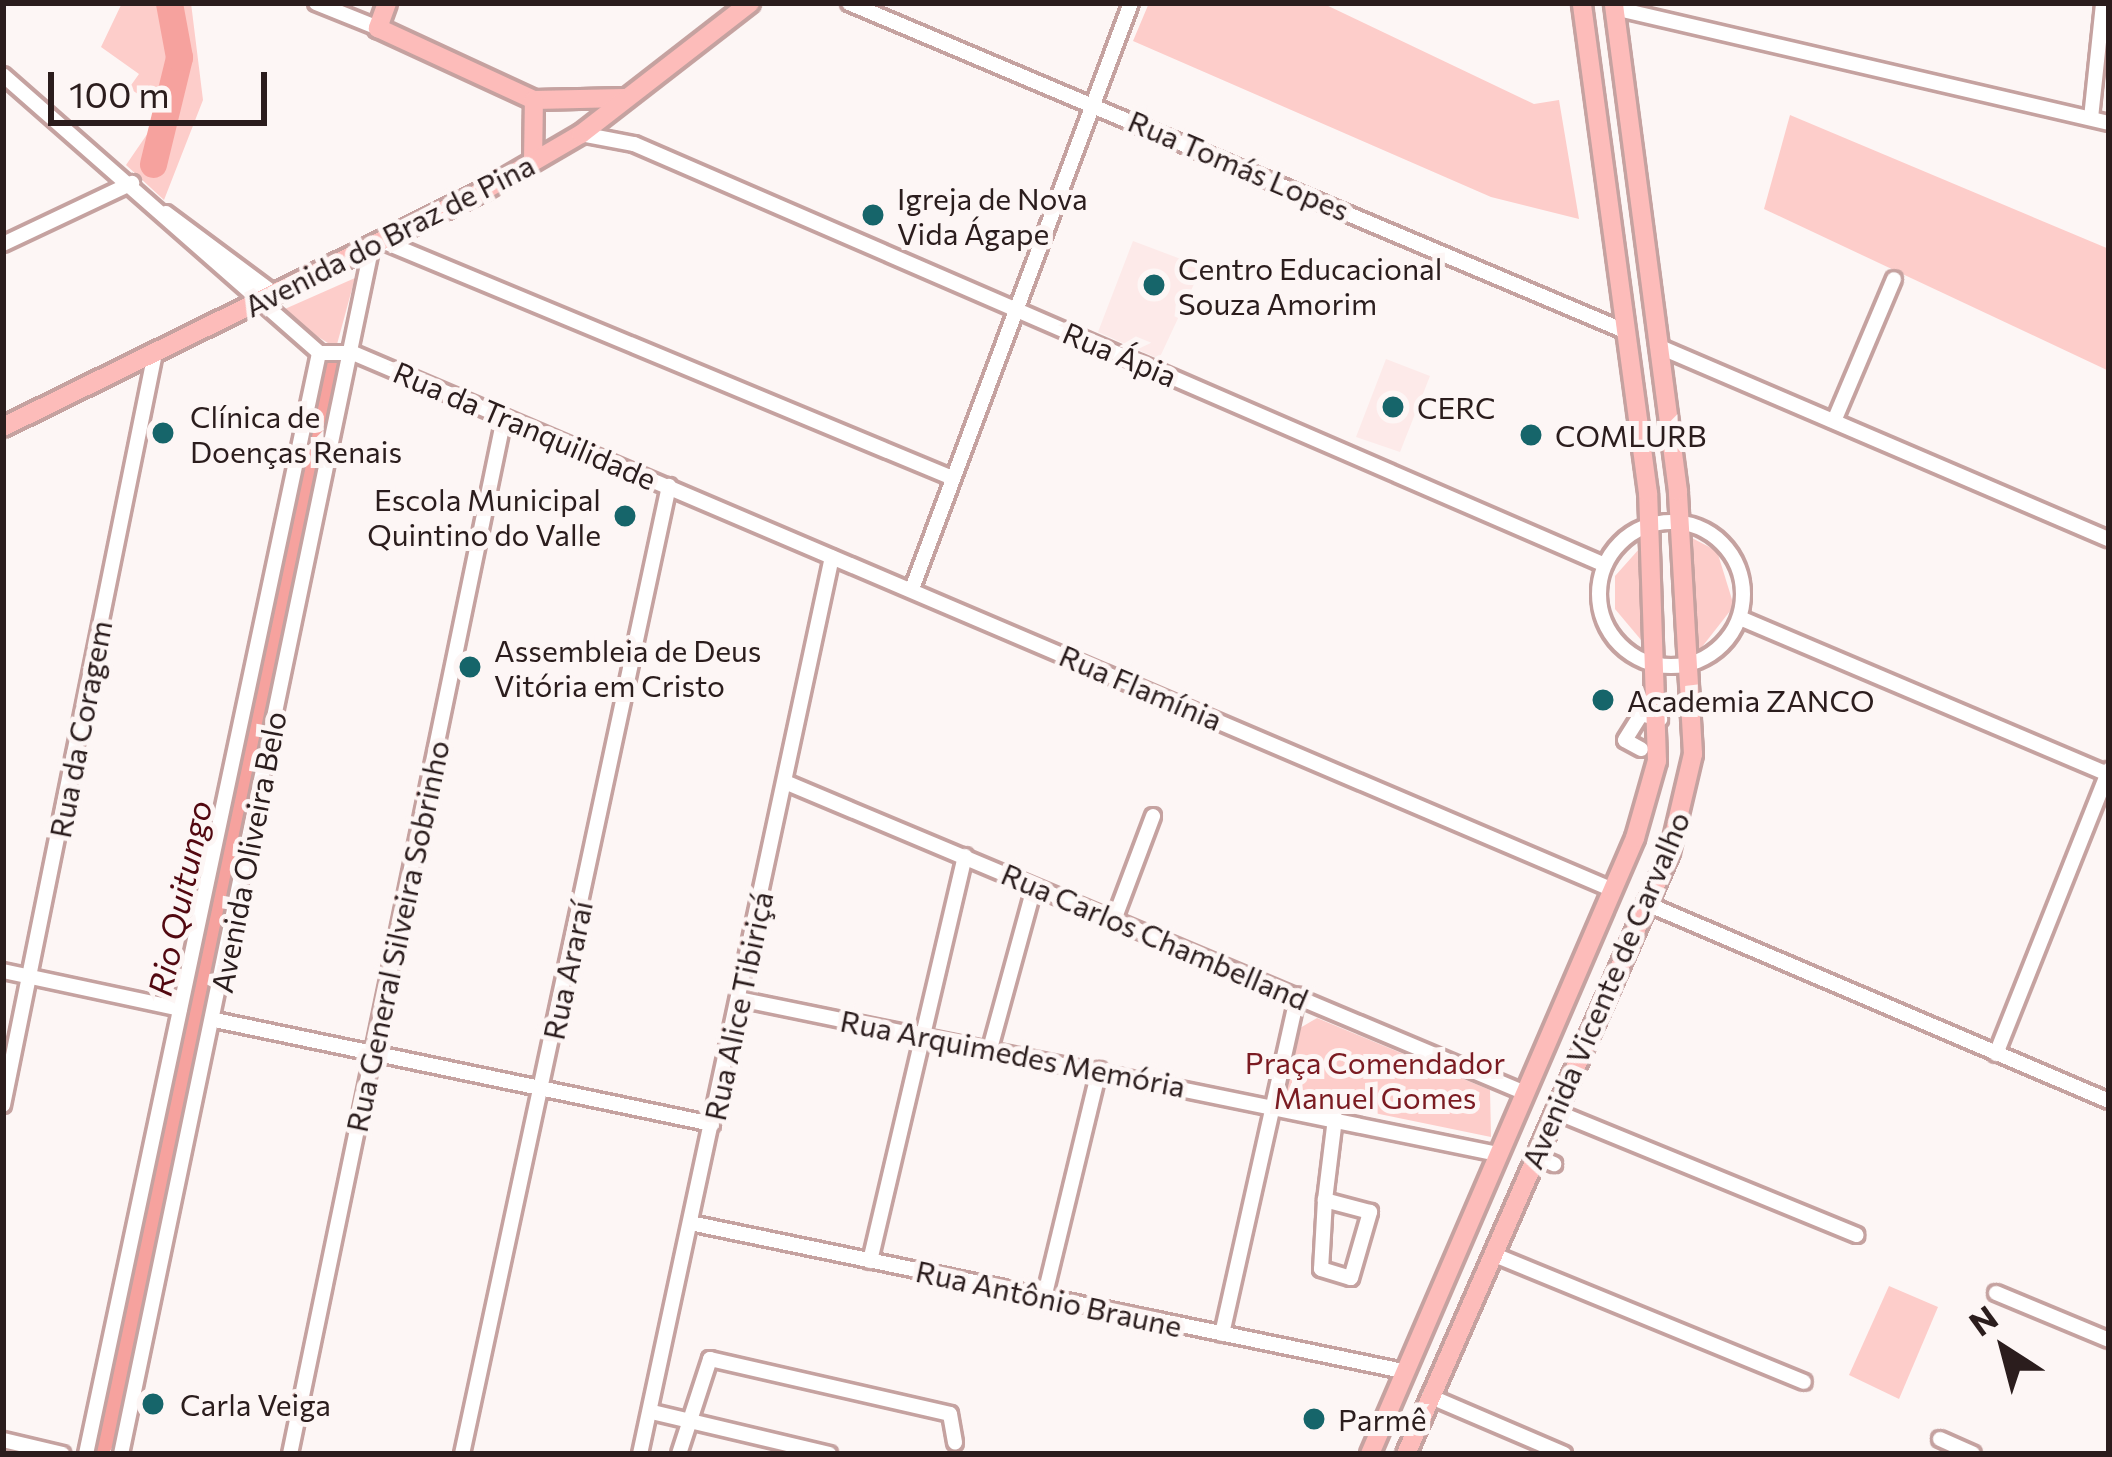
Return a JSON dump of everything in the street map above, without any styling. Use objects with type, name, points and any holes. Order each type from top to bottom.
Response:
[{"type":"main road","points":[[387,3],[378,28],[534,100],[630,98]]},
{"type":"main road","name":"Avenida do Braz de Pina","points":[[3,428],[379,246],[581,134],[750,3]]},
{"type":"main road","name":"Avenida Vicente de Carvalho","points":[[1406,1454],[1685,801],[1695,662],[1660,346],[1614,5]]},
{"type":"main road","name":"Avenida Vicente de Carvalho","points":[[1370,1454],[1613,890],[1645,808],[1661,719],[1651,527],[1578,6]]},
{"type":"main road","points":[[533,161],[534,100]]},
{"type":"street","points":[[316,3],[378,28]]},
{"type":"street","name":"Rua Tomás Lopes","points":[[849,3],[1095,103],[1627,332]]},
{"type":"street","points":[[912,589],[950,476],[1131,3]]},
{"type":"street","points":[[2091,118],[2103,3]]},
{"type":"street","points":[[1614,5],[2109,123]]},
{"type":"street","points":[[3,75],[166,213],[256,304],[319,353]]},
{"type":"street","points":[[613,110],[634,144]]},
{"type":"street","name":"Rua Ápia","points":[[581,134],[634,144],[1605,565]]},
{"type":"street","points":[[3,244],[132,183]]},
{"type":"street","points":[[166,213],[276,295]]},
{"type":"street","points":[[379,246],[950,476]]},
{"type":"street","name":"Avenida Oliveira Belo","points":[[121,1454],[379,246]]},
{"type":"street","points":[[1834,421],[1894,279]]},
{"type":"street","points":[[1660,346],[2109,539]]},
{"type":"street","name":"Rua da Coragem","points":[[3,1105],[154,352]]},
{"type":"street","name":"Avenida Oliveira Belo","points":[[86,1454],[319,353]]},
{"type":"street","name":"Rua da Tranquilidade","points":[[319,353],[353,353],[669,486]]},
{"type":"street","name":"Rua General Silveira Sobrinho","points":[[290,1454],[504,418]]},
{"type":"street","name":"Rua Flamínia","points":[[669,486],[1613,890]]},
{"type":"street","name":"Rua Araraí","points":[[462,1454],[669,486]]},
{"type":"street","points":[[1680,524],[1715,536],[1738,564],[1740,618],[1695,662],[1660,664],[1625,650],[1603,620],[1605,565],[1651,527],[1680,524]]},
{"type":"street","name":"Rua Alice Tibiriçá","points":[[640,1454],[695,1224],[832,557]]},
{"type":"street","points":[[1740,618],[2108,773],[1996,1054]]},
{"type":"street","points":[[1641,748],[1625,740],[1641,714],[1661,719]]},
{"type":"street","name":"Rua Carlos Chambelland","points":[[785,782],[1523,1092]]},
{"type":"street","points":[[1114,920],[1153,816]]},
{"type":"street","points":[[870,1261],[927,1034],[965,856]]},
{"type":"street","points":[[991,1045],[1034,888]]},
{"type":"street","points":[[1645,903],[2109,1101]]},
{"type":"street","points":[[3,970],[180,1009]]},
{"type":"street","points":[[1222,1334],[1298,995]]},
{"type":"street","name":"Rua Arquimedes Memória","points":[[739,999],[991,1045],[1498,1154]]},
{"type":"street","points":[[215,1020],[712,1124]]},
{"type":"street","points":[[1044,1298],[1099,1070]]},
{"type":"street","points":[[1554,1111],[1857,1235]]},
{"type":"street","points":[[1325,1199],[1370,1212],[1351,1278],[1321,1269],[1325,1199],[1335,1118]]},
{"type":"street","points":[[1534,1156],[1554,1164]]},
{"type":"street","name":"Rua Antônio Braune","points":[[695,1224],[1402,1371]]},
{"type":"street","points":[[1492,1254],[1804,1382]]},
{"type":"street","points":[[1996,1293],[2109,1340]]},
{"type":"street","points":[[679,1454],[710,1360],[950,1414],[956,1443]]},
{"type":"street","points":[[1430,1396],[1564,1454]]},
{"type":"street","points":[[652,1412],[829,1454]]},
{"type":"street","points":[[1940,1439],[1973,1454]]},
{"type":"street","points":[[3,1440],[62,1454]]},
{"type":"shaded area","name":"Centro Educacional Souza Amorim","points":[[1133,241],[1202,267],[1159,359],[1098,332]]},
{"type":"shaded area","name":"CERC","points":[[1386,359],[1430,376],[1400,452],[1356,437]]},
{"type":"green space","points":[[122,3],[191,3],[203,100],[164,200],[126,165],[163,111],[129,88],[139,74],[101,47]]},
{"type":"green space","points":[[1149,3],[1322,3],[1534,104],[1559,100],[1579,219],[1491,197],[1133,41]]},
{"type":"green space","points":[[1790,115],[2109,249],[2109,371],[1764,209]]},
{"type":"green space","points":[[355,278],[336,348],[278,312]]},
{"type":"green space","points":[[1690,537],[1717,551],[1734,606],[1698,652]]},
{"type":"green space","points":[[1648,539],[1652,653],[1615,609],[1615,576]]},
{"type":"green space","name":"Praça Comendador Manuel Gomes","points":[[1317,1018],[1490,1090],[1491,1137],[1282,1094],[1300,1028]]},
{"type":"green space","points":[[1889,1286],[1938,1307],[1899,1399],[1849,1375]]},
{"type":"waterway","name":"Rio Quitungo","points":[[153,164],[179,57],[169,3]]},
{"type":"waterway","name":"Rio Quitungo","points":[[99,1442],[329,369]]},
{"type":"place","name":"Igreja de Nova Vida Ágape","points":[[873,215]]},
{"type":"place","name":"Centro Educacional Souza Amorim","points":[[1154,285]]},
{"type":"place","name":"CERC","points":[[1393,407]]},
{"type":"place","name":"Clínica de Doenças Renais","points":[[163,433]]},
{"type":"place","name":"COMLURB","points":[[1531,435]]},
{"type":"place","name":"Escola Municipal Quintino do Valle","points":[[625,516]]},
{"type":"place","name":"Assembleia de Deus Vitória em Cristo","points":[[470,667]]},
{"type":"place","name":"Academia ZANCO","points":[[1603,700]]},
{"type":"place","name":"Carla Veiga","points":[[153,1404]]},
{"type":"place","name":"Parmê","points":[[1314,1419]]}]
